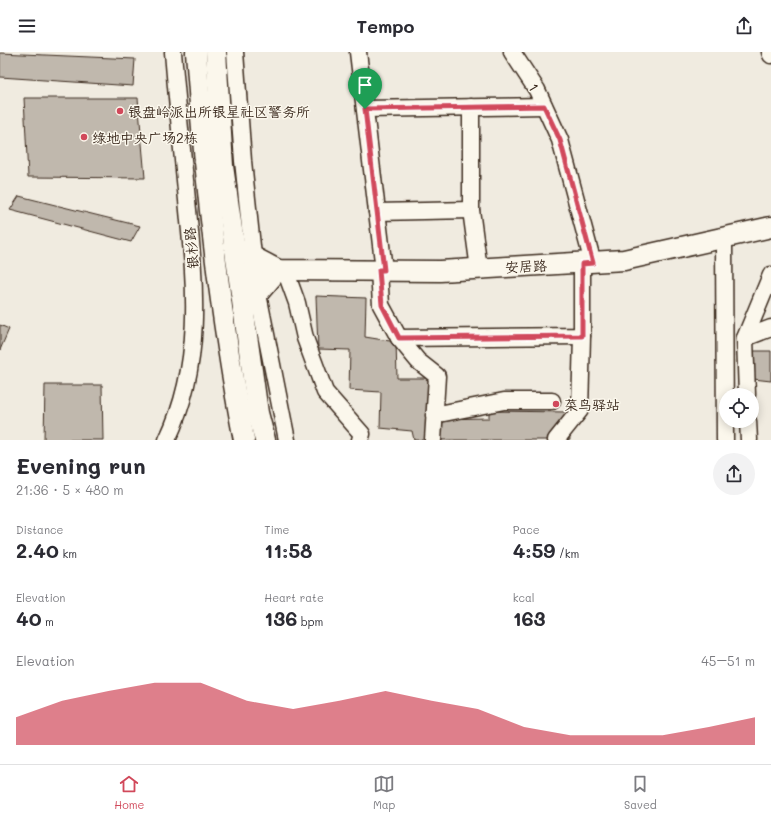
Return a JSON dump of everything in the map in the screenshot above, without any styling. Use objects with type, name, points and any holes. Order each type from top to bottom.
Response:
[{"type":"main road","name":"银杉路","points":[[196,52],[204,166],[219,286],[244,440]]},
{"type":"main road","points":[[216,52],[223,166],[258,413],[265,440]]},
{"type":"main road","name":"安居路","points":[[281,270],[479,269],[624,260],[771,227]]},
{"type":"main road","points":[[234,247],[281,270],[258,292],[243,311]]},
{"type":"street","name":"银杉路","points":[[167,440],[178,418],[189,372],[195,327],[195,281],[173,52]]},
{"type":"street","points":[[235,52],[243,161],[258,292],[287,440]]},
{"type":"street","points":[[358,52],[377,212],[382,270],[382,305],[399,338],[418,361],[437,376],[433,440]]},
{"type":"street","name":"1","points":[[512,52],[537,90],[560,140],[588,263],[582,336],[580,410],[556,440]]},
{"type":"street","points":[[365,109],[544,106]]},
{"type":"street","points":[[471,107],[471,210],[479,269]]},
{"type":"street","points":[[377,212],[471,210]]},
{"type":"street","points":[[724,238],[725,440]]},
{"type":"street","points":[[281,270],[297,303],[305,338],[326,392],[363,438]]},
{"type":"street","points":[[747,388],[745,338],[771,275]]},
{"type":"street","points":[[745,338],[771,328]]},
{"type":"street","points":[[399,338],[582,336]]},
{"type":"street","points":[[434,415],[504,401],[552,401]]},
{"type":"street","points":[[748,428],[748,440]]},
{"type":"building","points":[[0,53],[135,59],[133,86],[0,77]]},
{"type":"building","name":"绿地中央广场2栋","points":[[24,98],[138,98],[145,178],[28,177]]},
{"type":"building","points":[[19,196],[140,226],[131,242],[10,210]]},
{"type":"building","points":[[316,296],[366,298],[365,337],[396,342],[397,378],[429,378],[428,419],[489,418],[489,411],[568,412],[570,440],[414,440],[412,431],[380,428],[381,392],[349,390],[350,350],[318,349]]},
{"type":"building","points":[[0,325],[9,329],[0,350]]},
{"type":"building","points":[[751,351],[771,351],[771,381],[753,379]]},
{"type":"building","points":[[45,385],[102,385],[103,440],[44,440]]},
{"type":"place","name":"银盘岭派出所银星社区警务所","points":[[120,111]]},
{"type":"place","name":"绿地中央广场2栋","points":[[84,137]]},
{"type":"place","name":"菜鸟驿站","points":[[556,404]]},
{"type":"route","points":[[544,106],[560,140],[593,263],[582,264],[582,336],[399,338],[382,305],[379,270],[384,270],[365,109],[544,106]]}]
